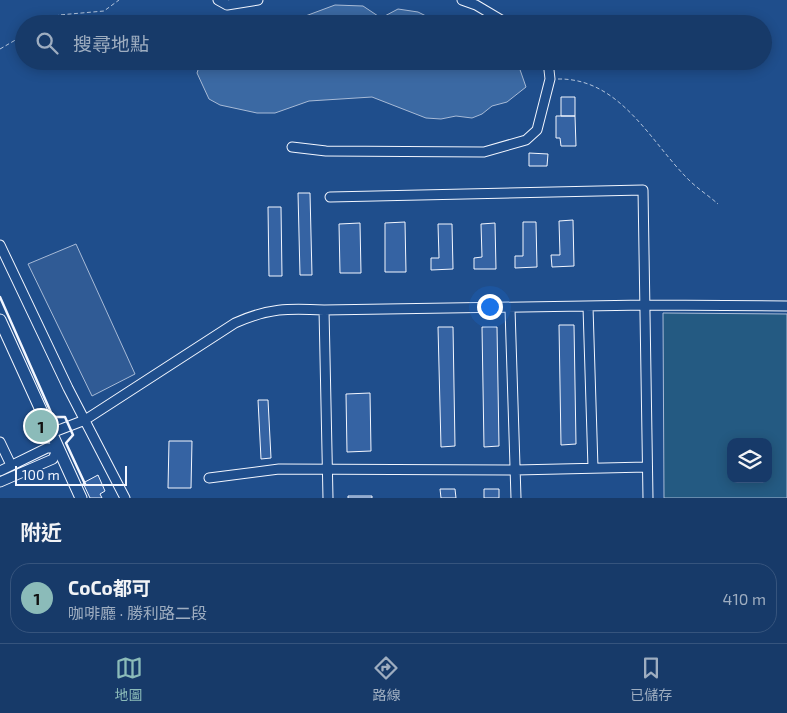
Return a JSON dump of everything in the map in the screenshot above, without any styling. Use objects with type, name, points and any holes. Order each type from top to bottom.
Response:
[{"type":"main road","points":[[0,320],[81,498]]},
{"type":"street","points":[[218,0],[226,5],[258,0]]},
{"type":"street","points":[[462,0],[476,4],[494,15]]},
{"type":"street","points":[[292,147],[326,151],[484,152],[526,140],[537,130],[550,79],[549,70]]},
{"type":"street","points":[[330,197],[643,190],[648,498]]},
{"type":"street","points":[[0,245],[125,498]]},
{"type":"street","points":[[51,433],[85,420],[235,324],[258,313],[288,308],[324,310],[510,309],[646,305],[787,306]]},
{"type":"street","points":[[588,307],[593,468]]},
{"type":"street","points":[[510,309],[516,498]]},
{"type":"street","points":[[324,310],[328,498]]},
{"type":"street","points":[[0,442],[11,466]]},
{"type":"street","points":[[0,471],[47,448],[58,448],[53,459],[0,482]]},
{"type":"street","points":[[209,478],[279,469],[516,470],[647,467]]},
{"type":"path","points":[[59,15],[104,11],[119,0]]},
{"type":"path","points":[[0,49],[15,41]]},
{"type":"path","points":[[550,79],[571,79],[595,87],[619,102],[636,117],[686,177],[718,204]]},
{"type":"shaded area","points":[[335,5],[363,6],[376,15],[308,15]]},
{"type":"shaded area","points":[[398,9],[418,12],[424,15],[387,15]]},
{"type":"shaded area","points":[[198,70],[520,70],[526,87],[507,102],[492,106],[482,114],[472,118],[456,116],[441,119],[426,118],[372,97],[309,101],[275,113],[257,113],[220,105],[209,99],[197,73]]},
{"type":"shaded area","points":[[76,244],[135,374],[92,396],[28,264]]},
{"type":"shaded area","points":[[663,313],[787,314],[787,498],[664,498]]},
{"type":"building","points":[[561,97],[575,97],[575,116],[561,116]]},
{"type":"building","points":[[556,116],[575,116],[576,146],[561,146],[560,138],[556,138]]},
{"type":"building","points":[[529,153],[548,154],[547,166],[529,166]]},
{"type":"building","points":[[298,193],[310,193],[312,275],[300,275]]},
{"type":"building","points":[[268,207],[281,207],[282,276],[269,276]]},
{"type":"building","points":[[573,220],[574,266],[552,267],[551,255],[560,255],[559,221]]},
{"type":"building","points":[[405,222],[406,272],[385,272],[385,223]]},
{"type":"building","points":[[523,222],[536,222],[537,267],[515,268],[515,256],[523,256]]},
{"type":"building","points":[[360,223],[361,273],[340,273],[339,224]]},
{"type":"building","points":[[495,223],[496,269],[474,269],[474,258],[482,257],[481,224]]},
{"type":"building","points":[[438,224],[452,224],[453,269],[431,270],[431,258],[439,258]]},
{"type":"building","points":[[559,325],[574,325],[576,444],[561,445]]},
{"type":"building","points":[[438,327],[453,327],[455,446],[441,447]]},
{"type":"building","points":[[482,327],[497,327],[499,446],[484,447]]},
{"type":"building","points":[[370,393],[371,451],[347,452],[346,394]]},
{"type":"building","points":[[258,400],[268,400],[271,458],[261,459]]},
{"type":"building","points":[[169,441],[192,441],[191,488],[168,488]]},
{"type":"building","points":[[98,475],[105,491],[100,494],[102,498],[90,498],[83,483]]},
{"type":"building","points":[[440,489],[455,489],[456,498],[441,498]]},
{"type":"building","points":[[484,489],[499,489],[499,498],[484,498]]},
{"type":"building","points":[[348,496],[372,496],[372,498],[348,498]]},
{"type":"wall","points":[[0,297],[53,417],[65,417],[73,435],[66,443],[85,484]]},
{"type":"place","name":"CoCo都可","points":[[41,426]]}]
